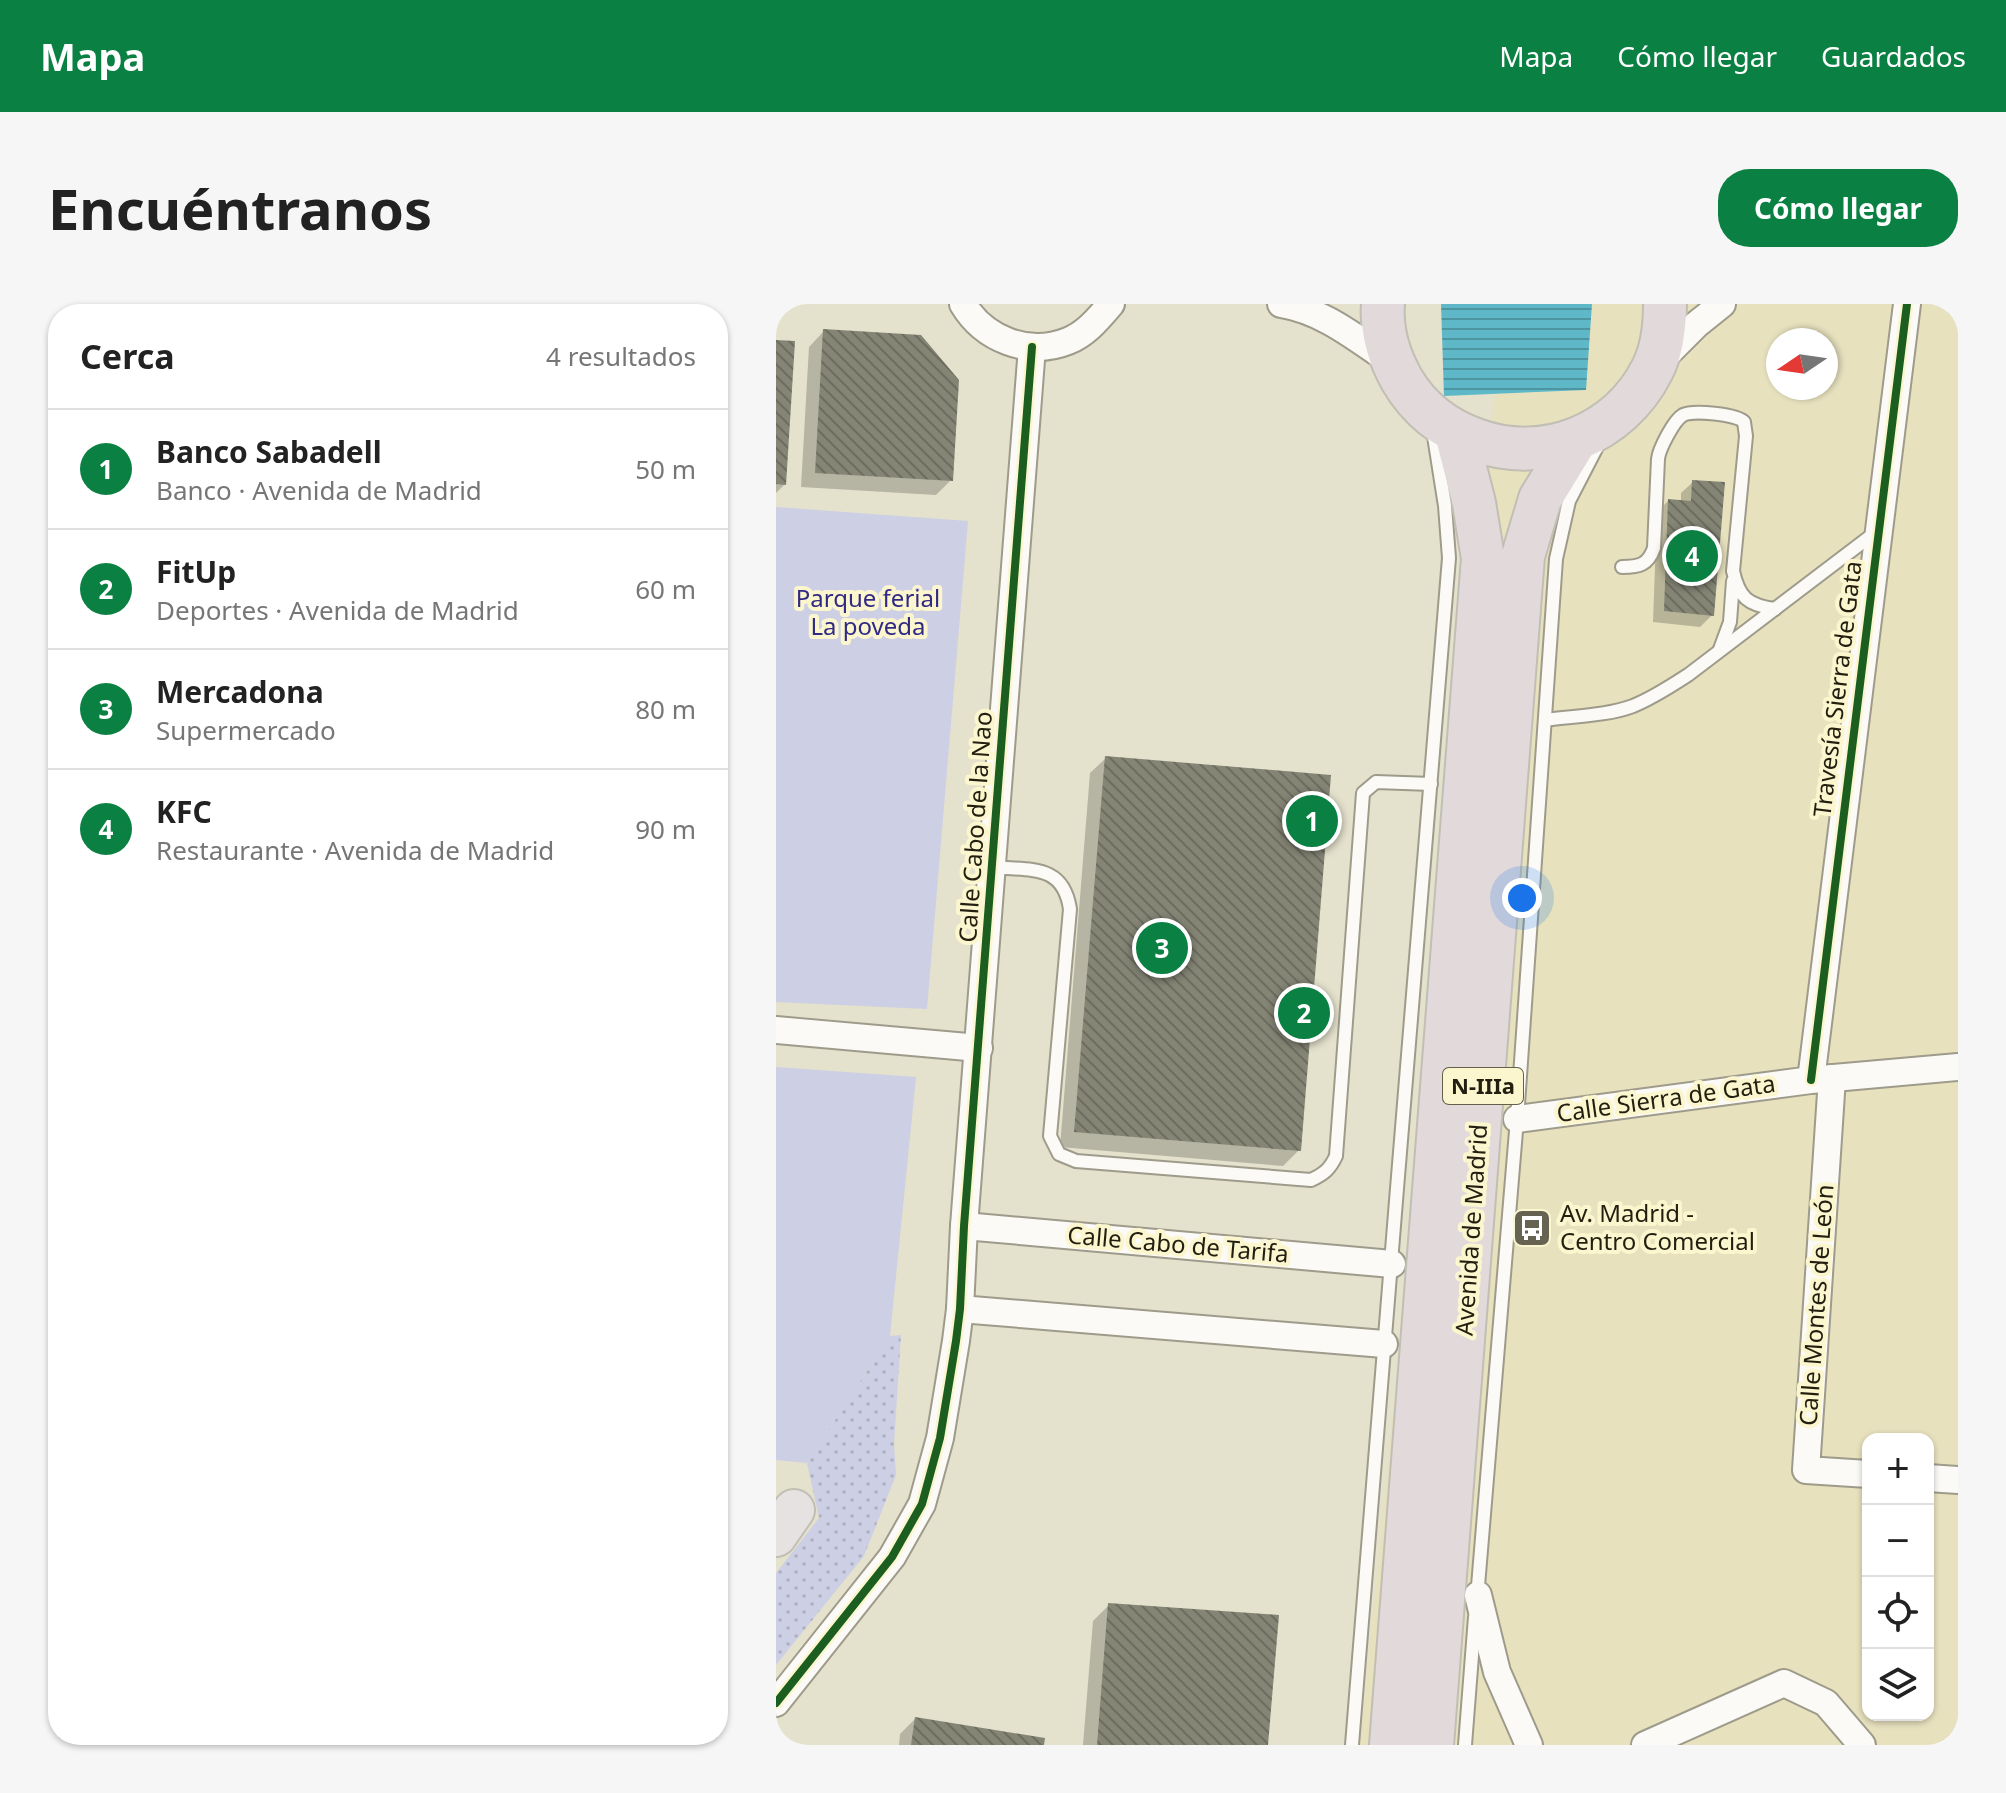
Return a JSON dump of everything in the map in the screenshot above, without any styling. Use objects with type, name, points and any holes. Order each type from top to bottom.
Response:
[{"type":"highway","name":"N-IIIa","points":[[1383,304],[1382,321],[1393,363],[1408,391],[1443,424]]},
{"type":"highway","name":"N-IIIa","points":[[1593,431],[1632,401],[1653,369],[1665,332],[1665,304]]},
{"type":"highway","points":[[1443,424],[1495,447],[1534,450],[1593,431]]},
{"type":"highway","name":"Avenida de Madrid","points":[[1391,1745],[1483,558],[1474,503],[1443,424]]},
{"type":"highway","name":"Avenida de Madrid","points":[[1432,1745],[1523,556],[1540,499],[1593,431]]},
{"type":"street","points":[[963,304],[973,320],[1000,340],[1032,347],[1067,342],[1092,326],[1111,304]]},
{"type":"street","points":[[1281,304],[1304,308],[1339,326],[1393,363]]},
{"type":"street","points":[[1653,369],[1697,324],[1722,304]]},
{"type":"street","name":"Travesía Sierra de Gata","points":[[1822,1079],[1878,531],[1907,304]]},
{"type":"street","name":"Calle Cabo de la Nao","points":[[776,1703],[892,1557],[922,1504],[940,1438],[960,1309],[1032,347]]},
{"type":"street","points":[[776,1030],[979,1048]]},
{"type":"street","name":"Calle Sierra de Gata","points":[[1517,1119],[1822,1079],[1958,1067]]},
{"type":"street","name":"Calle Montes de León","points":[[1822,1079],[1806,1470],[1862,1474]]},
{"type":"street","name":"Calle Cabo de Tarifa","points":[[964,1226],[1392,1264]]},
{"type":"street","points":[[960,1309],[1384,1344]]},
{"type":"street","points":[[1934,1478],[1958,1480]]},
{"type":"street","points":[[1478,1595],[1497,1672],[1529,1745]]},
{"type":"street","points":[[1645,1745],[1784,1683],[1826,1703],[1862,1745]]},
{"type":"lane","points":[[1622,567],[1645,564],[1654,548],[1659,451],[1678,419],[1688,414],[1733,415],[1740,418],[1746,429],[1730,622],[1719,652]]},
{"type":"lane","points":[[1352,1745],[1449,558],[1443,424]]},
{"type":"lane","points":[[1465,1745],[1517,1119],[1556,559],[1569,501],[1593,431]]},
{"type":"lane","points":[[1545,720],[1632,706],[1659,693],[1719,652],[1878,531]]},
{"type":"lane","points":[[1733,571],[1737,588],[1745,600],[1775,609]]},
{"type":"lane","points":[[992,867],[1051,874],[1063,886],[1068,897],[1070,909],[1050,1136],[1059,1154],[1076,1161],[1311,1180],[1323,1174],[1336,1156],[1363,793],[1376,782],[1431,784]]},
{"type":"shaded area","points":[[1504,304],[1958,304],[1958,1745],[1360,1745]]},
{"type":"green space","name":"Parque ferial La poveda","points":[[776,507],[968,521],[927,1009],[776,1002]]},
{"type":"green space","points":[[776,1067],[916,1077],[890,1336],[807,1463],[776,1460]]},
{"type":"green space","points":[[901,1335],[894,1444],[896,1475],[864,1556],[776,1665],[776,1573],[819,1518],[807,1463],[890,1336]]},
{"type":"water","points":[[1441,304],[1592,304],[1586,390],[1444,396]]},
{"type":"building","points":[[823,329],[921,335],[959,380],[953,481],[815,473]]},
{"type":"building","points":[[776,340],[795,341],[786,485],[776,484]]},
{"type":"building","points":[[1692,480],[1725,482],[1714,616],[1664,611],[1668,499],[1691,501]]},
{"type":"building","points":[[1105,756],[1331,775],[1301,1151],[1074,1132]]},
{"type":"building","points":[[1108,1603],[1279,1615],[1268,1745],[1097,1745]]},
{"type":"building","points":[[915,1717],[1045,1738],[1044,1745],[911,1745]]},
{"type":"cycle path","points":[[1811,1080],[1907,304]]},
{"type":"cycle path","points":[[776,1703],[892,1557],[922,1504],[940,1438],[960,1309],[1032,347]]},
{"type":"place","name":"KFC","points":[[1692,556]]},
{"type":"place","name":"Banco Sabadell","points":[[1312,821]]},
{"type":"place","name":"Mercadona","points":[[1162,948]]},
{"type":"place","name":"FitUp","points":[[1304,1013]]},
{"type":"place","name":"Av. Madrid - Centro Comercial","points":[[1532,1228]]}]
